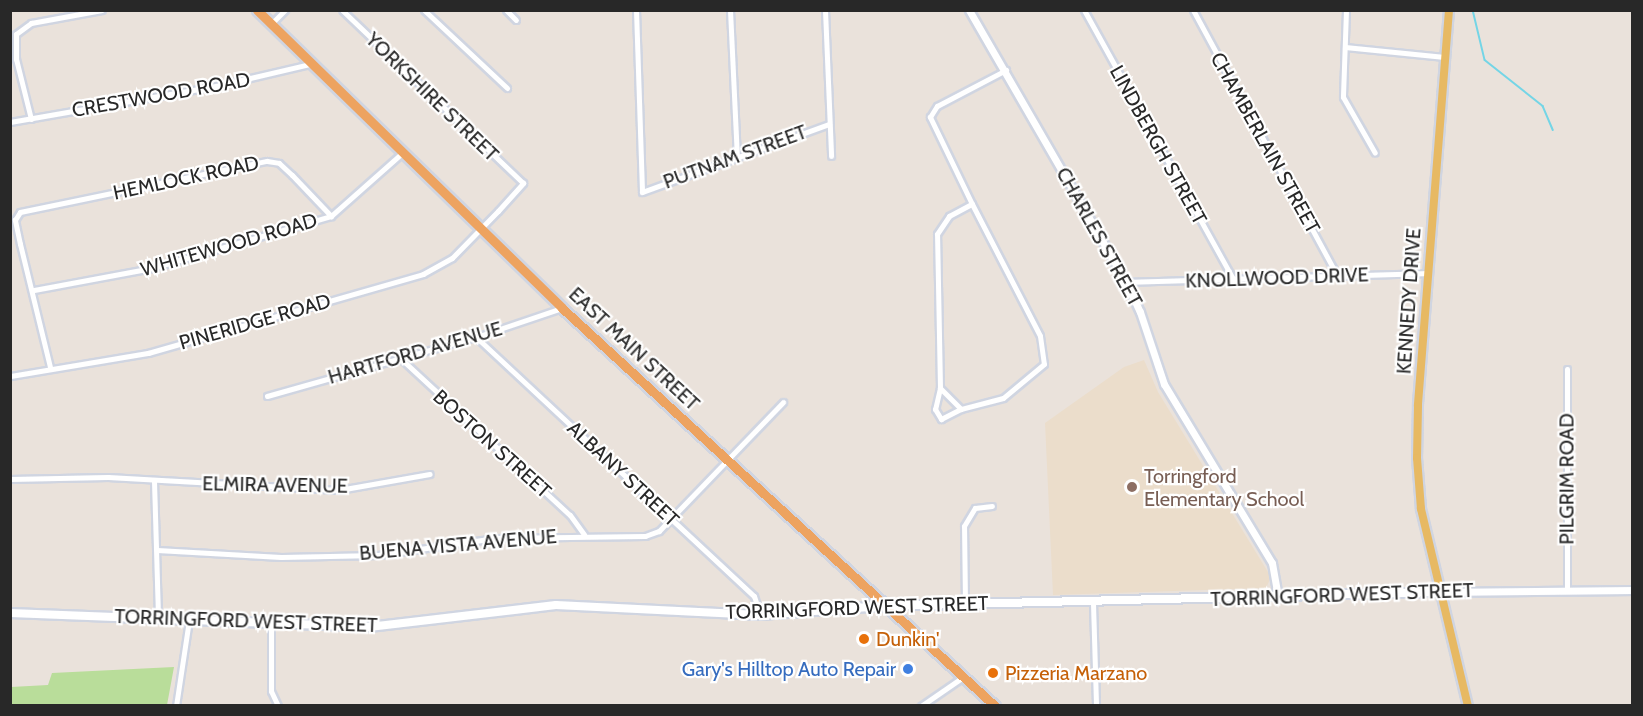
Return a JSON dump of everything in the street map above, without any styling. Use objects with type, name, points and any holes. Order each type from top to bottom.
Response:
[{"type":"highway","name":"EAST MAIN STREET","points":[[257,10],[562,308],[883,606],[995,705]]},
{"type":"main road","name":"KENNEDY DRIVE","points":[[1449,10],[1428,273],[1417,458],[1421,509],[1439,592],[1468,705]]},
{"type":"main road","name":"TORRINGFORD WEST STREET","points":[[10,613],[386,626],[556,605],[760,615],[883,606],[1093,603],[1439,592]]},
{"type":"street","points":[[31,119],[16,59],[16,34],[31,23],[102,10]]},
{"type":"street","points":[[272,24],[285,10]]},
{"type":"street","name":"YORKSHIRE STREET","points":[[342,10],[523,183]]},
{"type":"street","points":[[424,10],[507,88]]},
{"type":"street","points":[[506,10],[516,20]]},
{"type":"street","name":"PUTNAM STREET","points":[[636,10],[642,192],[829,124]]},
{"type":"street","points":[[730,10],[737,157]]},
{"type":"street","points":[[825,10],[831,156]]},
{"type":"street","name":"CHARLES STREET","points":[[969,10],[1006,70],[1126,282],[1140,312],[1164,384],[1272,563],[1278,597]]},
{"type":"street","name":"LINDBERGH STREET","points":[[1084,10],[1233,279]]},
{"type":"street","name":"CHAMBERLAIN STREET","points":[[1193,10],[1337,275]]},
{"type":"street","points":[[1346,10],[1343,97],[1375,153]]},
{"type":"street","points":[[1345,47],[1445,57]]},
{"type":"street","name":"CRESTWOOD ROAD","points":[[10,122],[228,84],[310,64]]},
{"type":"street","points":[[972,204],[949,216],[937,234],[940,388],[935,409],[941,419],[961,409],[1003,398],[1044,364],[1040,336],[930,117],[937,106],[1006,70]]},
{"type":"street","name":"WHITEWOOD ROAD","points":[[34,291],[152,268],[331,216],[402,153]]},
{"type":"street","name":"HEMLOCK ROAD","points":[[34,291],[15,220],[20,212],[267,160],[279,163],[331,216]]},
{"type":"street","name":"PINERIDGE ROAD","points":[[10,376],[50,367],[148,353],[423,274],[452,258],[523,183]]},
{"type":"street","name":"KNOLLWOOD DRIVE","points":[[1126,282],[1428,273]]},
{"type":"street","points":[[34,291],[50,367]]},
{"type":"street","name":"HARTFORD AVENUE","points":[[267,396],[398,356],[476,337],[562,308]]},
{"type":"street","name":"ALBANY STREET","points":[[476,337],[754,596],[760,615]]},
{"type":"street","name":"BOSTON STREET","points":[[398,356],[570,515],[584,534]]},
{"type":"street","name":"PILGRIM ROAD","points":[[1567,369],[1567,590]]},
{"type":"street","points":[[940,388],[961,409]]},
{"type":"street","name":"BUENA VISTA AVENUE","points":[[157,550],[281,557],[378,555],[496,538],[584,534],[645,536],[659,531],[783,402]]},
{"type":"street","name":"ELMIRA AVENUE","points":[[10,479],[67,476],[339,490],[430,474]]},
{"type":"street","points":[[154,481],[158,618]]},
{"type":"street","points":[[965,604],[964,526],[975,508],[992,506]]},
{"type":"street","name":"TORRINGFORD WEST STREET","points":[[1439,592],[1632,590]]},
{"type":"street","points":[[1093,603],[1096,705]]},
{"type":"street","points":[[177,705],[189,620]]},
{"type":"street","points":[[271,623],[271,691],[278,705]]},
{"type":"street","points":[[921,705],[963,677]]},
{"type":"shaded area","name":"Torringford Elementary School","points":[[1144,360],[1158,392],[1271,577],[1266,588],[1053,595],[1045,423],[1124,367]]},
{"type":"green space","points":[[174,667],[167,705],[11,705],[11,687],[48,685],[52,673]]},
{"type":"waterway","points":[[1473,10],[1485,60],[1543,106],[1553,130]]},
{"type":"place","name":"Torringford Elementary School","points":[[1132,487]]},
{"type":"place","name":"Dunkin'","points":[[864,639]]},
{"type":"place","name":"Gary's Hilltop Auto Repair","points":[[908,669]]},
{"type":"place","name":"Pizzeria Marzano","points":[[993,673]]}]
